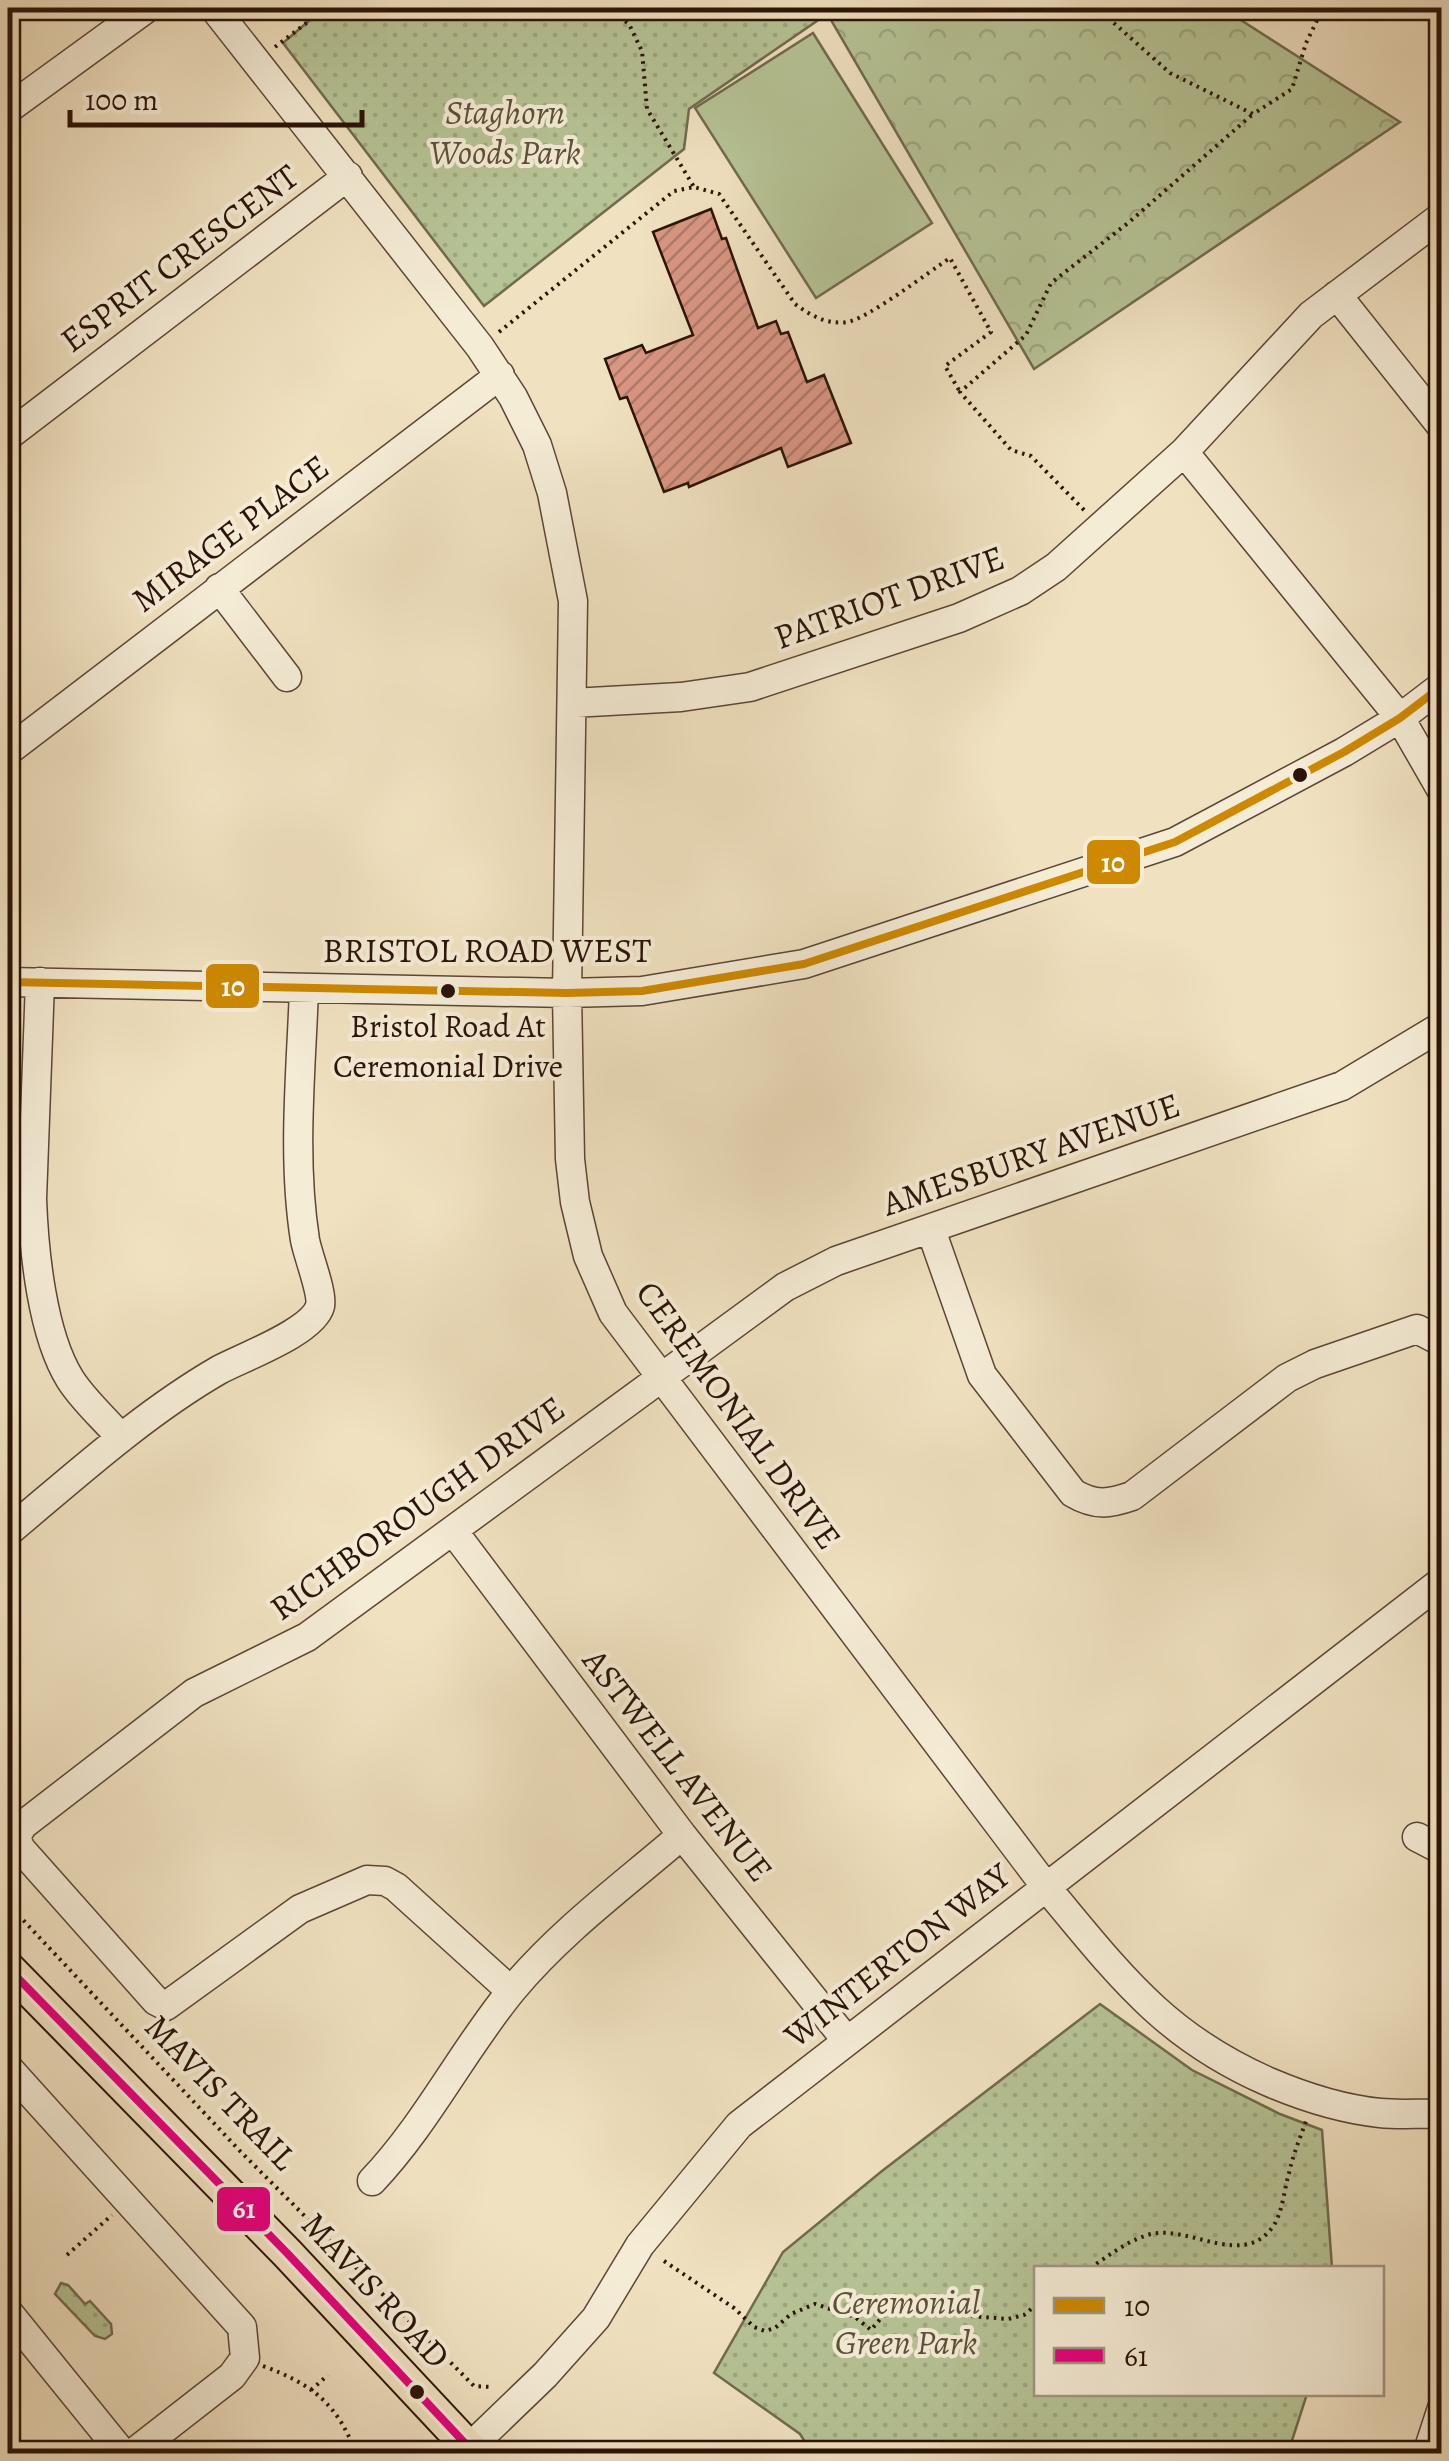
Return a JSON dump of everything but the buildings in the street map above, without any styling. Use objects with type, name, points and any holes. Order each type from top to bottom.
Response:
[{"type":"main road","name":"MAVIS ROAD","points":[[8,1968],[287,2253],[469,2451]]},
{"type":"street","points":[[8,109],[147,8]]},
{"type":"street","name":"CEREMONIAL DRIVE","points":[[214,8],[484,352],[537,445],[562,538],[573,601],[567,993],[570,1158],[574,1202],[588,1256],[613,1313],[1046,1887],[1145,2001],[1189,2040],[1225,2063],[1313,2099],[1379,2113],[1442,2114]]},
{"type":"street","name":"ESPRIT CRESCENT","points":[[8,436],[348,176]]},
{"type":"street","name":"PATRIOT DRIVE","points":[[572,703],[682,697],[750,687],[959,618],[1020,591],[1056,567],[1184,452],[1310,315],[1442,216]]},
{"type":"street","points":[[1337,294],[1442,428]]},
{"type":"street","name":"MIRAGE PLACE","points":[[8,752],[500,376]]},
{"type":"street","points":[[1184,452],[1400,718],[1442,791]]},
{"type":"street","points":[[219,588],[287,677]]},
{"type":"street","name":"BRISTOL ROAD WEST","points":[[8,982],[567,993],[642,991],[804,964],[1175,842],[1344,752],[1400,718],[1442,686]]},
{"type":"street","points":[[40,982],[32,1200],[45,1302],[55,1346],[71,1380],[121,1438]]},
{"type":"street","points":[[8,1532],[121,1438],[217,1372],[314,1318],[321,1304],[299,1200],[304,989]]},
{"type":"street","name":"AMESBURY AVENUE","points":[[660,1379],[784,1287],[836,1260],[1342,1086],[1442,1026]]},
{"type":"street","points":[[931,1230],[982,1375],[1073,1493],[1091,1504],[1112,1503],[1132,1496],[1288,1378],[1315,1364],[1416,1330],[1442,1342]]},
{"type":"street","name":"RICHBOROUGH DRIVE","points":[[511,1991],[396,1887],[368,1880],[279,1922],[166,2006],[156,2002],[20,1848],[16,1836],[24,1825],[194,1693],[308,1637],[660,1379]]},
{"type":"street","name":"ASTWELL AVENUE","points":[[454,1532],[682,1835],[847,2041]]},
{"type":"street","name":"WINTERTON WAY","points":[[469,2451],[596,2318],[640,2245],[739,2125],[1442,1580]]},
{"type":"street","points":[[372,2181],[406,2146],[511,1991],[568,1930],[682,1835]]},
{"type":"street","points":[[8,2068],[242,2327],[245,2358],[232,2376],[132,2454]]},
{"type":"street","points":[[8,2312],[123,2454]]},
{"type":"street","points":[[1427,2454],[1442,2408]]},
{"type":"path","points":[[257,63],[326,8]]},
{"type":"path","points":[[607,8],[629,24],[642,51],[647,109],[694,186]]},
{"type":"path","points":[[1097,8],[1170,72],[1252,114]]},
{"type":"path","points":[[960,392],[1026,335],[1051,283],[1128,223],[1252,114],[1292,89],[1306,42],[1322,8]]},
{"type":"path","points":[[484,352],[502,328],[674,191],[694,186],[719,194],[795,304],[811,316],[830,322],[851,322],[950,258],[991,332],[946,366],[960,392],[1011,450],[1031,456],[1102,528]]},
{"type":"path","name":"MAVIS TRAIL","points":[[8,1904],[240,2151],[474,2386],[491,2387]]},
{"type":"path","points":[[1093,2266],[1130,2241],[1154,2234],[1179,2234],[1227,2246],[1244,2246],[1259,2240],[1279,2215],[1306,2121]]},
{"type":"path","points":[[67,2255],[128,2200]]},
{"type":"path","points":[[664,2261],[734,2308],[754,2328],[765,2331],[816,2304],[855,2317],[871,2330],[882,2316],[894,2310],[1008,2319],[1024,2315],[1034,2307]]},
{"type":"path","points":[[245,2358],[287,2374],[323,2397],[346,2425],[356,2454]]},
{"type":"path","points":[[311,2390],[328,2375]]},
{"type":"green space","name":"Staghorn Woods Park","points":[[324,8],[824,8],[827,14],[689,109],[684,149],[484,306],[283,43]]},
{"type":"green space","points":[[824,8],[1222,8],[1400,122],[1034,369]]},
{"type":"green space","points":[[813,33],[932,223],[816,298],[695,108]]},
{"type":"green space","name":"Ceremonial Green Park","points":[[1100,2004],[1192,2070],[1280,2114],[1322,2130],[1332,2266],[1034,2266],[1034,2396],[1306,2396],[1288,2453],[812,2453],[800,2434],[714,2373],[783,2252]]},
{"type":"green space","points":[[61,2283],[68,2285],[85,2304],[90,2301],[111,2324],[112,2334],[105,2339],[95,2336],[55,2294]]},
{"type":"transit line","name":"10","points":[[8,982],[567,993],[642,991],[804,964],[1175,842],[1344,752],[1400,718],[1442,686]]},
{"type":"transit line","name":"61","points":[[8,1968],[287,2253],[475,2454]]},
{"type":"place","name":"Bristol Road At Ceremonial Drive","points":[[448,991]]}]
